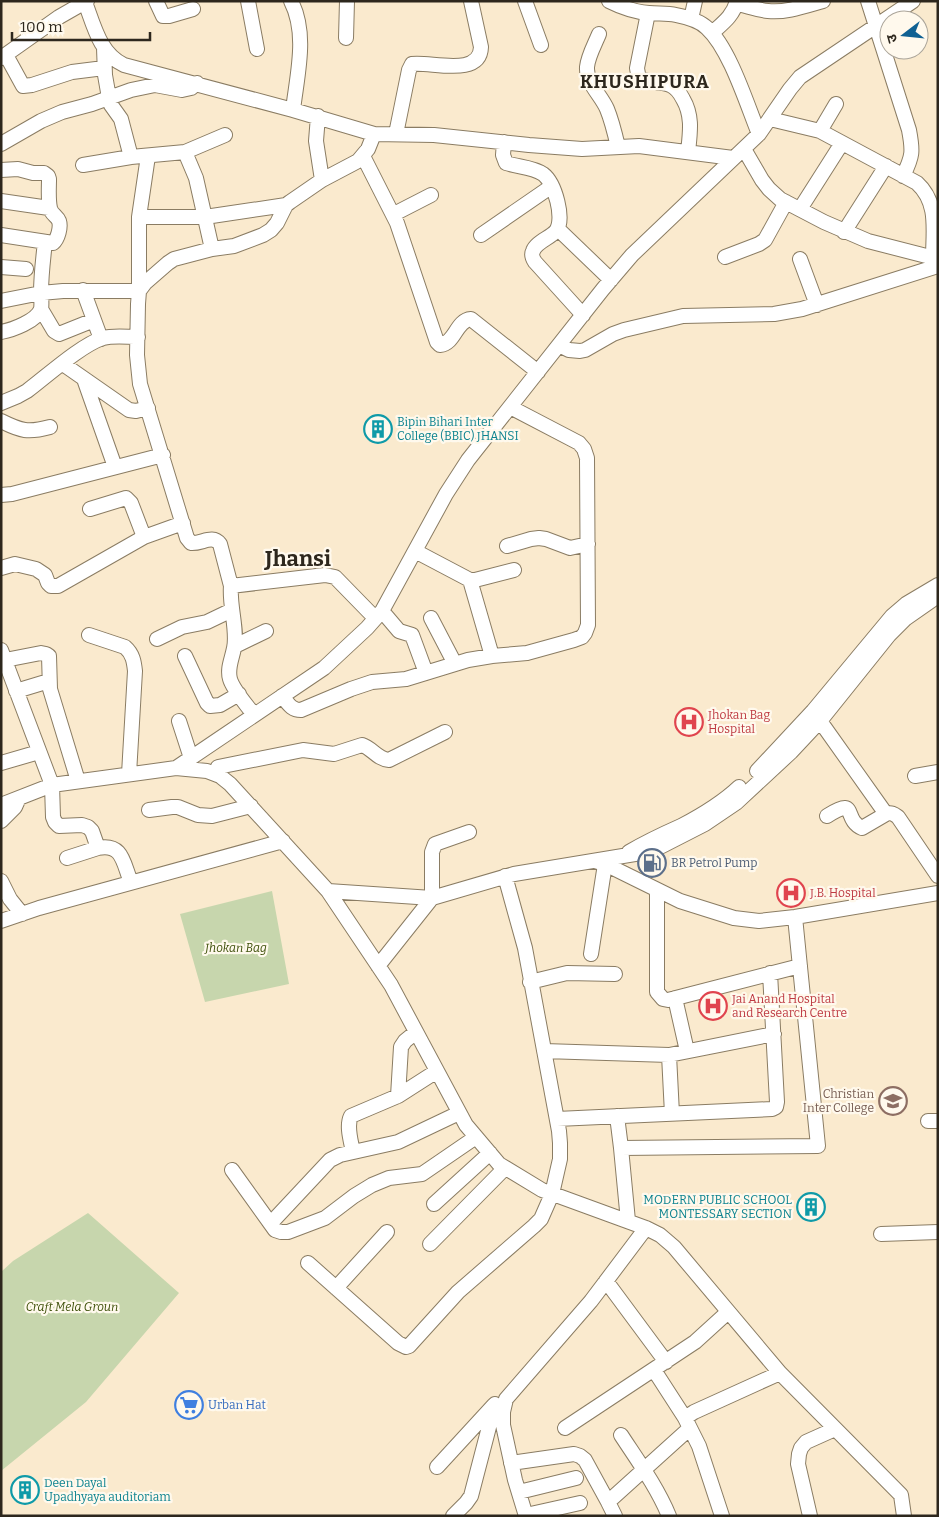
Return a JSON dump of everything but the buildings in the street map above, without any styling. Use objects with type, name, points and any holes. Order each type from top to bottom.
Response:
[{"type":"street","points":[[156,1],[163,16],[169,16],[193,8]]},
{"type":"street","points":[[248,1],[257,49]]},
{"type":"street","points":[[291,1],[299,26],[300,48],[293,110]]},
{"type":"street","points":[[346,38],[347,1]]},
{"type":"street","points":[[525,1],[540,45]]},
{"type":"street","points":[[609,1],[626,9],[648,13],[674,14],[691,19],[707,27],[729,60],[759,134]]},
{"type":"street","points":[[691,19],[695,1]]},
{"type":"street","points":[[712,33],[729,18],[734,12],[737,3],[773,12],[823,1]]},
{"type":"street","points":[[868,1],[909,130],[912,152],[904,176]]},
{"type":"street","points":[[176,768],[324,668],[367,628],[379,614],[446,494],[468,460],[632,255],[759,134],[800,77],[913,1]]},
{"type":"street","points":[[104,68],[72,72],[32,86],[23,86],[3,56],[63,8],[86,2],[104,48],[115,61],[124,65],[318,116],[374,134],[434,135],[582,149],[640,146],[688,152],[739,154],[769,189],[786,202],[844,232],[936,261]]},
{"type":"street","points":[[396,134],[408,70],[412,64],[459,66],[468,64],[478,56],[481,47],[471,2]]},
{"type":"street","points":[[648,13],[637,68],[638,74],[643,80],[669,85],[680,93],[688,107],[691,120],[688,152]]},
{"type":"street","points":[[599,34],[588,60],[588,75],[606,107],[618,147]]},
{"type":"street","points":[[104,48],[104,68],[109,98],[121,119],[131,157]]},
{"type":"street","points":[[1,144],[41,121],[62,112],[131,90],[155,85],[182,90],[191,88],[196,84]]},
{"type":"street","points":[[820,131],[836,104]]},
{"type":"street","points":[[318,116],[316,141],[322,180]]},
{"type":"street","points":[[770,119],[820,131],[918,183],[925,190],[933,209],[936,261]]},
{"type":"street","points":[[138,217],[205,217],[286,205],[322,180],[358,161],[368,149],[374,134]]},
{"type":"street","points":[[83,165],[131,157],[185,152],[225,136]]},
{"type":"street","points":[[504,142],[503,155],[506,163],[538,171],[546,177],[552,186],[560,215],[558,229],[535,248],[532,252],[532,257],[583,315]]},
{"type":"street","points":[[800,209],[842,143]]},
{"type":"street","points":[[185,152],[196,178],[212,249]]},
{"type":"street","points":[[148,156],[138,217],[138,366],[140,384],[187,538],[191,542],[196,543],[212,539],[217,540],[220,544],[231,586],[234,646],[228,673],[231,682],[254,715]]},
{"type":"street","points":[[363,156],[394,214],[437,342],[440,345],[448,343],[463,322],[471,319],[538,372]]},
{"type":"street","points":[[844,232],[886,166]]},
{"type":"street","points":[[1,170],[18,169],[33,173],[44,173],[48,176],[50,208],[60,225],[56,241],[52,243],[1,236]]},
{"type":"street","points":[[480,235],[552,186]]},
{"type":"street","points":[[394,214],[431,195]]},
{"type":"street","points":[[1,202],[50,208]]},
{"type":"street","points":[[725,257],[765,240],[786,202]]},
{"type":"street","points":[[139,291],[145,283],[174,259],[212,249],[234,246],[263,235],[277,223],[286,205]]},
{"type":"street","points":[[558,229],[611,280]]},
{"type":"street","points":[[45,242],[41,309],[54,331],[59,334],[94,320]]},
{"type":"street","points":[[800,259],[817,305]]},
{"type":"street","points":[[559,345],[569,350],[585,350],[613,334],[672,318],[695,315],[774,314],[802,309],[936,261]]},
{"type":"street","points":[[1,267],[26,269]]},
{"type":"street","points":[[1,301],[41,293],[83,290],[139,291]]},
{"type":"street","points":[[83,290],[101,339]]},
{"type":"street","points":[[4,333],[28,322],[41,309]]},
{"type":"street","points":[[1,402],[27,391],[84,348],[101,339],[109,337],[138,337]]},
{"type":"street","points":[[63,364],[129,410],[136,411],[148,408]]},
{"type":"street","points":[[84,379],[115,467]]},
{"type":"street","points":[[282,696],[291,708],[301,710],[372,682],[406,679],[468,660],[537,651],[574,640],[586,633],[588,624],[588,458],[579,443],[510,408]]},
{"type":"street","points":[[1,421],[19,430],[28,432],[50,427]]},
{"type":"street","points":[[1,495],[12,494],[163,455]]},
{"type":"street","points":[[90,509],[126,498],[131,503],[144,537]]},
{"type":"street","points":[[1,568],[15,564],[36,569],[45,575],[51,586],[58,586],[144,537],[183,523]]},
{"type":"street","points":[[507,546],[539,538],[570,548],[588,544]]},
{"type":"street","points":[[415,551],[470,580],[514,570]]},
{"type":"street","points":[[231,586],[325,575],[335,577],[399,632],[412,636],[426,673]]},
{"type":"street","points":[[470,580],[492,656]]},
{"type":"street","points":[[624,855],[705,813],[730,796],[790,736],[892,616],[906,604],[938,585]]},
{"type":"street","points":[[328,891],[432,898],[505,876],[599,862],[624,855],[651,851],[662,846],[705,824],[736,803],[820,721],[889,635],[905,619],[938,596]]},
{"type":"street","points":[[157,639],[182,627],[207,622],[232,610]]},
{"type":"street","points":[[431,618],[455,664]]},
{"type":"street","points":[[234,646],[266,630]]},
{"type":"street","points":[[89,635],[125,647],[130,651],[134,660],[129,774]]},
{"type":"street","points":[[78,781],[49,681],[49,656],[41,653],[2,654],[52,785],[54,822],[59,826],[82,824],[88,827],[92,831],[98,848]]},
{"type":"street","points":[[185,656],[210,706],[220,705],[239,694]]},
{"type":"street","points":[[16,690],[49,681]]},
{"type":"street","points":[[179,721],[191,758]]},
{"type":"street","points":[[820,721],[886,814]]},
{"type":"street","points":[[1,806],[52,785],[176,768],[219,772],[244,761],[303,750],[334,754],[357,745],[362,745],[366,746],[380,758],[389,760],[445,732]]},
{"type":"street","points":[[210,744],[219,772],[328,891],[391,985],[466,1125],[499,1164],[542,1190],[646,1228],[660,1235],[674,1247],[780,1374],[901,1495],[904,1516]]},
{"type":"street","points":[[1,763],[39,752]]},
{"type":"street","points":[[915,776],[938,772]]},
{"type":"street","points":[[1,821],[15,807],[19,798]]},
{"type":"street","points":[[149,810],[178,807],[198,815],[212,816],[251,806]]},
{"type":"street","points":[[827,816],[844,807],[856,824],[862,828],[886,814],[890,813],[898,817],[938,876]]},
{"type":"street","points":[[378,966],[432,898],[432,852],[435,844],[469,832]]},
{"type":"street","points":[[1,921],[38,908],[283,840]]},
{"type":"street","points":[[68,858],[98,848],[112,847],[120,854],[130,882]]},
{"type":"street","points":[[599,862],[680,901],[734,918],[759,921],[938,893]]},
{"type":"street","points":[[591,954],[599,862]]},
{"type":"street","points":[[308,1263],[398,1343],[403,1346],[409,1346],[458,1292],[534,1226],[546,1212],[560,1159],[560,1143],[525,948],[505,876]]},
{"type":"street","points":[[1,881],[10,899],[22,914]]},
{"type":"street","points":[[657,890],[657,992],[663,999],[668,1000],[800,966]]},
{"type":"street","points":[[621,1148],[818,1146],[794,916]]},
{"type":"street","points":[[530,982],[567,973],[614,974]]},
{"type":"street","points":[[557,1119],[768,1110],[776,1106],[770,973]]},
{"type":"street","points":[[675,998],[687,1051]]},
{"type":"street","points":[[398,1096],[401,1047],[416,1032]]},
{"type":"street","points":[[544,1051],[669,1055],[774,1034]]},
{"type":"street","points":[[669,1055],[672,1114]]},
{"type":"street","points":[[353,1152],[349,1126],[351,1116],[398,1096],[437,1071]]},
{"type":"street","points":[[270,1223],[330,1160],[340,1155],[398,1142],[459,1113]]},
{"type":"street","points":[[617,1116],[628,1221]]},
{"type":"street","points":[[232,1170],[275,1230],[288,1232],[325,1218],[363,1190],[389,1178],[422,1174],[476,1137]]},
{"type":"street","points":[[434,1204],[490,1153]]},
{"type":"street","points":[[430,1244],[505,1168]]},
{"type":"street","points":[[437,1467],[591,1301],[646,1228]]},
{"type":"street","points":[[336,1288],[388,1232]]},
{"type":"street","points":[[881,1234],[938,1232]]},
{"type":"street","points":[[606,1281],[660,1366],[699,1446],[722,1516]]},
{"type":"street","points":[[565,1428],[695,1342],[728,1312]]},
{"type":"street","points":[[608,1502],[644,1470],[687,1423],[694,1412],[780,1374]]},
{"type":"street","points":[[500,1401],[511,1463],[526,1515],[580,1503]]},
{"type":"street","points":[[453,1516],[471,1496],[500,1401]]},
{"type":"street","points":[[810,1516],[798,1464],[798,1454],[806,1442],[835,1428]]},
{"type":"street","points":[[621,1435],[664,1504],[667,1515]]},
{"type":"street","points":[[511,1463],[574,1454],[580,1456],[585,1460],[615,1516]]},
{"type":"street","points":[[518,1492],[576,1478]]},
{"type":"green space","name":"Jhokan Bag","points":[[272,891],[289,984],[205,1002],[180,914]]},
{"type":"green space","name":"Craft Mela Groun","points":[[88,1213],[179,1293],[86,1402],[1,1471],[1,1272],[13,1261]]},
{"type":"place","name":"Bipin Bihari Inter College (BBIC) JHANSI","points":[[378,429]]},
{"type":"place","name":"Jhokan Bag Hospital","points":[[689,722]]},
{"type":"place","name":"BR Petrol Pump","points":[[652,863]]},
{"type":"place","name":"J.B. Hospital","points":[[791,893]]},
{"type":"place","name":"Jai Anand Hospital and Research Centre","points":[[713,1006]]},
{"type":"place","name":"Christian Inter College","points":[[893,1101]]},
{"type":"place","name":"MODERN PUBLIC SCHOOL MONTESSARY SECTION","points":[[811,1207]]},
{"type":"place","name":"Urban Hat","points":[[189,1405]]},
{"type":"place","name":"Deen Dayal Upadhyaya auditoriam","points":[[25,1490]]},
{"type":"district","name":"KHUSHIPURA","points":[[645,82]]},
{"type":"district","name":"Jhansi","points":[[298,558]]}]
